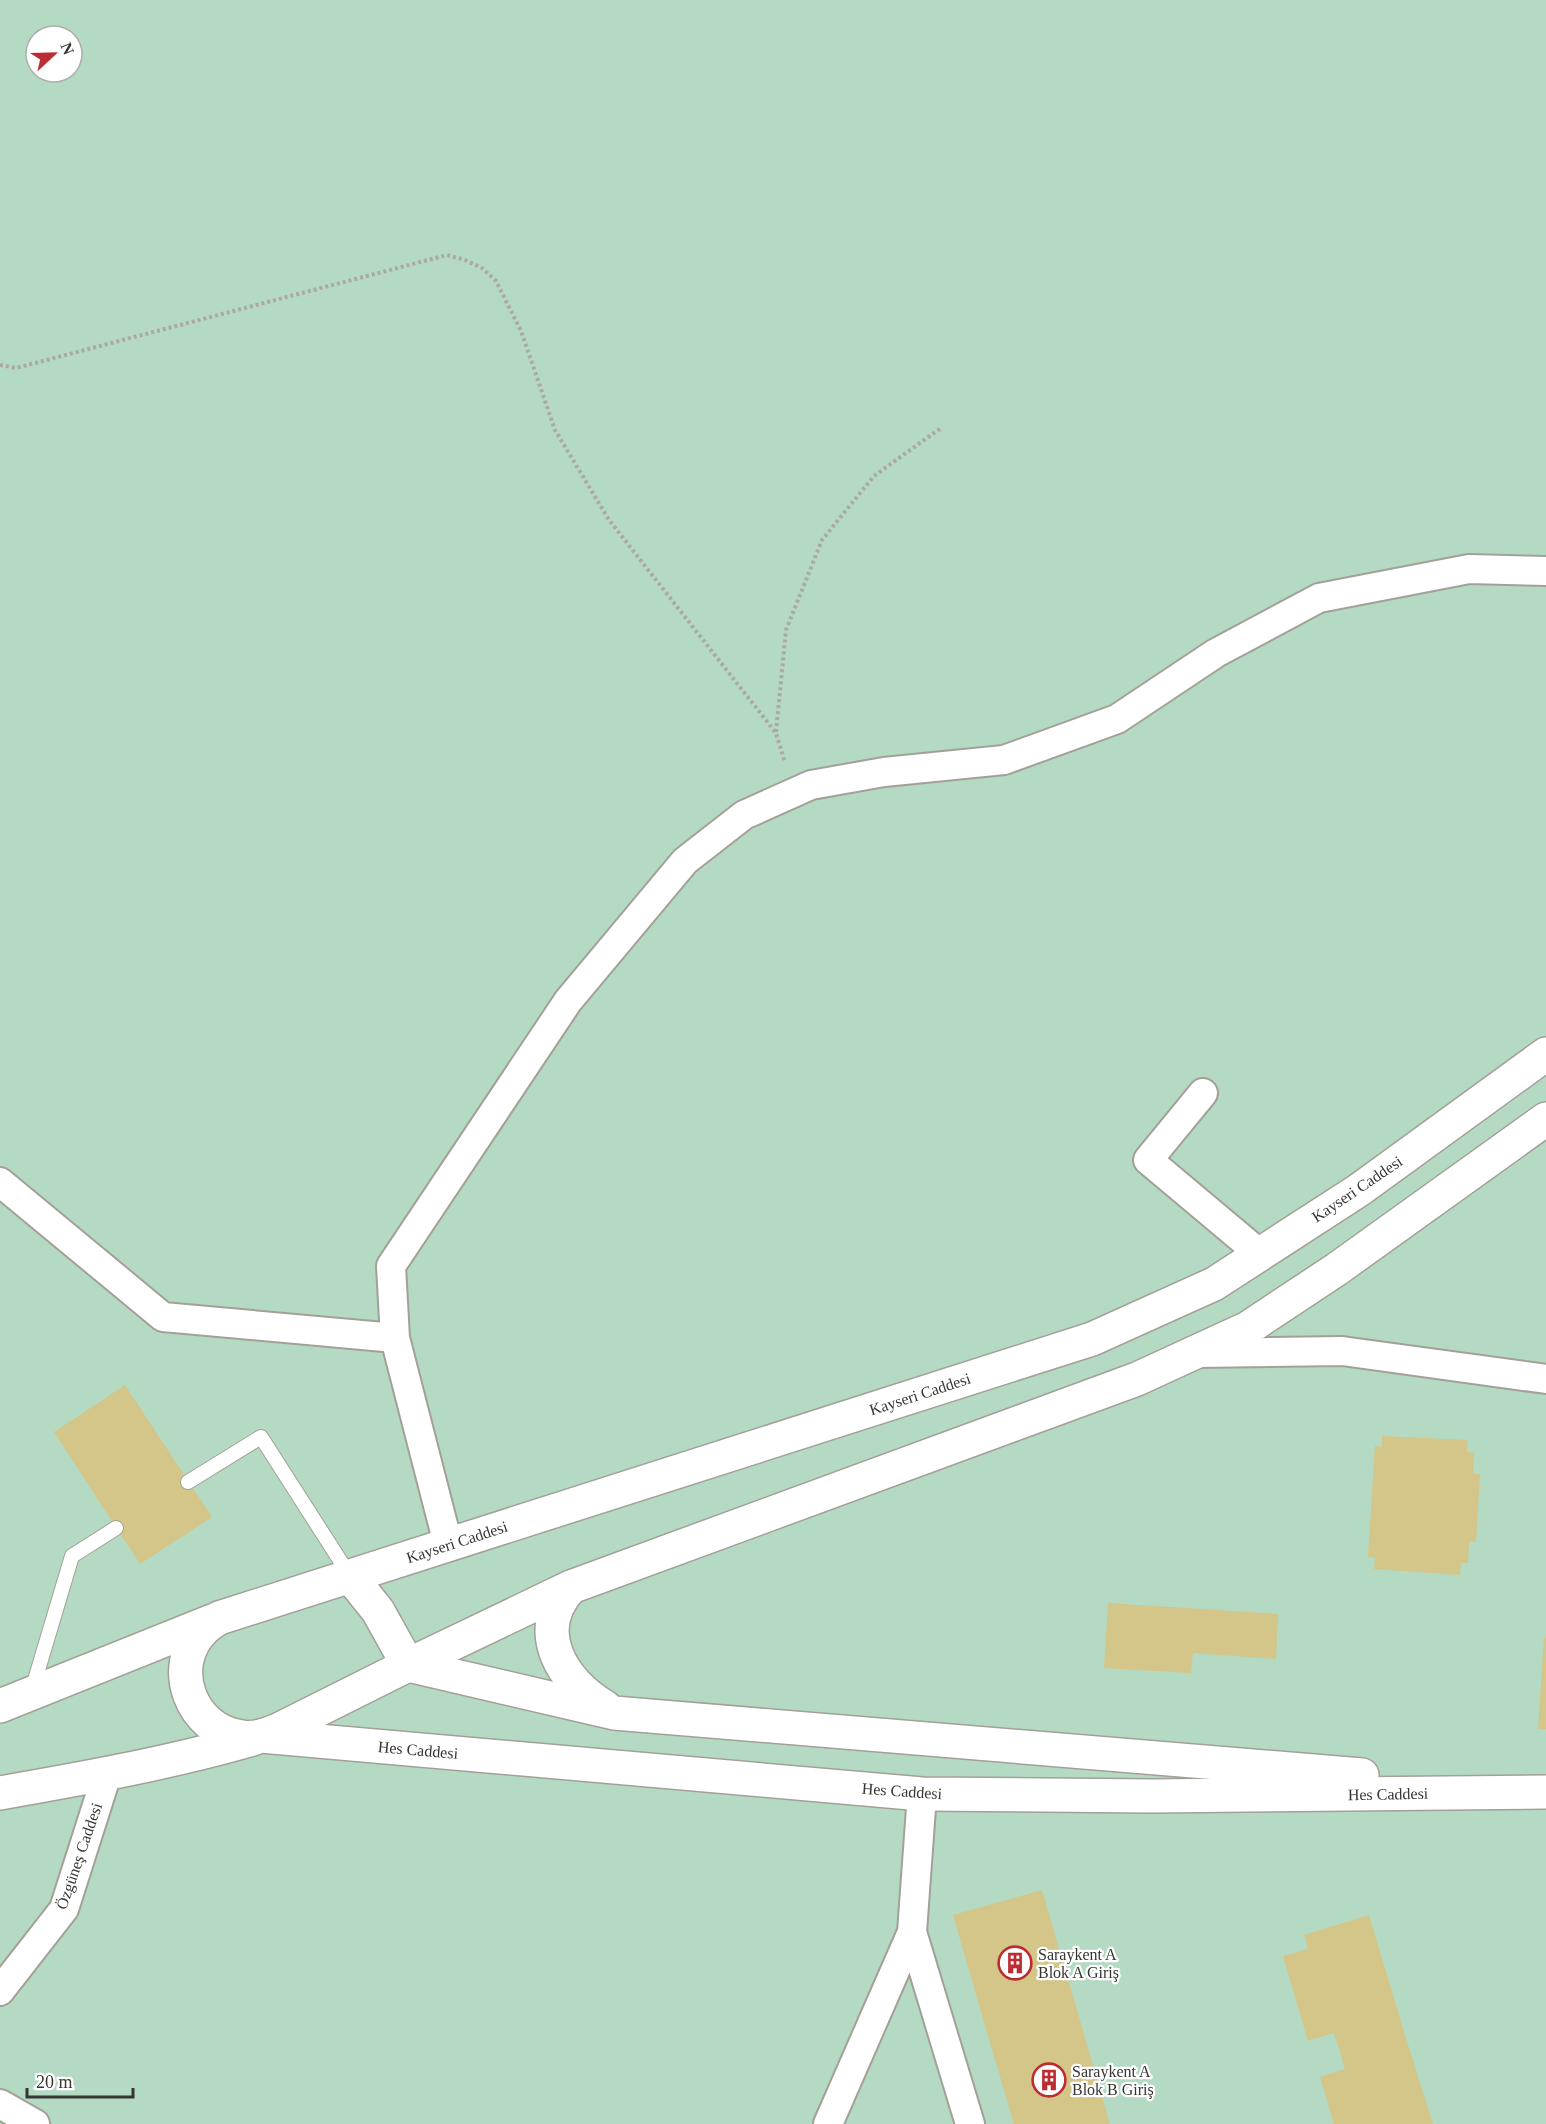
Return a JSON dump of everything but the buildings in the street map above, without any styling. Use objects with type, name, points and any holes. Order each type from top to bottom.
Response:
[{"type":"main road","name":"Kayseri Caddesi","points":[[0,1706],[227,1615],[1092,1339],[1214,1284],[1359,1191],[1546,1054]]},
{"type":"main road","points":[[0,1793],[107,1774],[220,1748],[269,1733],[571,1587],[1137,1379],[1248,1329],[1337,1269],[1546,1119]]},
{"type":"main road","points":[[350,1576],[378,1611],[408,1665]]},
{"type":"main road","points":[[571,1587],[559,1599],[553,1615],[552,1632],[556,1652],[565,1671],[586,1696],[614,1713]]},
{"type":"main road","name":"Hes Caddesi","points":[[227,1615],[204,1629],[193,1643],[186,1660],[185,1678],[189,1695],[197,1712],[210,1724],[225,1733],[243,1737],[269,1733],[922,1794],[1152,1796],[1546,1791]]},
{"type":"main road","name":"Hes Caddesi","points":[[408,1665],[614,1713],[1546,1791]]},
{"type":"street","points":[[448,1544],[394,1338],[390,1266],[568,1001],[685,861],[744,815],[811,785],[884,772],[1004,760],[1117,719],[1216,653],[1319,598],[1469,569],[1546,571]]},
{"type":"street","points":[[1203,1094],[1148,1160],[1260,1254]]},
{"type":"street","points":[[0,1182],[163,1317],[394,1338]]},
{"type":"street","points":[[1194,1353],[1342,1351],[1546,1379]]},
{"type":"street","name":"Özgüneş Caddesi","points":[[0,1991],[64,1910],[107,1774]]},
{"type":"street","points":[[828,2124],[912,1932],[922,1794]]},
{"type":"street","points":[[912,1932],[970,2124]]},
{"type":"street","points":[[0,2104],[35,2124]]},
{"type":"lane","points":[[189,1482],[261,1437],[350,1576]]},
{"type":"lane","points":[[31,1694],[72,1556],[116,1528]]},
{"type":"path","points":[[0,365],[16,368],[447,255],[482,268],[496,281],[521,331],[555,430],[609,520],[776,733],[786,630],[822,540],[874,476],[941,428]]},
{"type":"green space","points":[[0,0],[1546,0],[1546,2124],[0,2124]]},
{"type":"place","name":"Saraykent A Blok A Giriş","points":[[1015,1963]]},
{"type":"place","name":"Saraykent A Blok B Giriş","points":[[1049,2080]]}]
